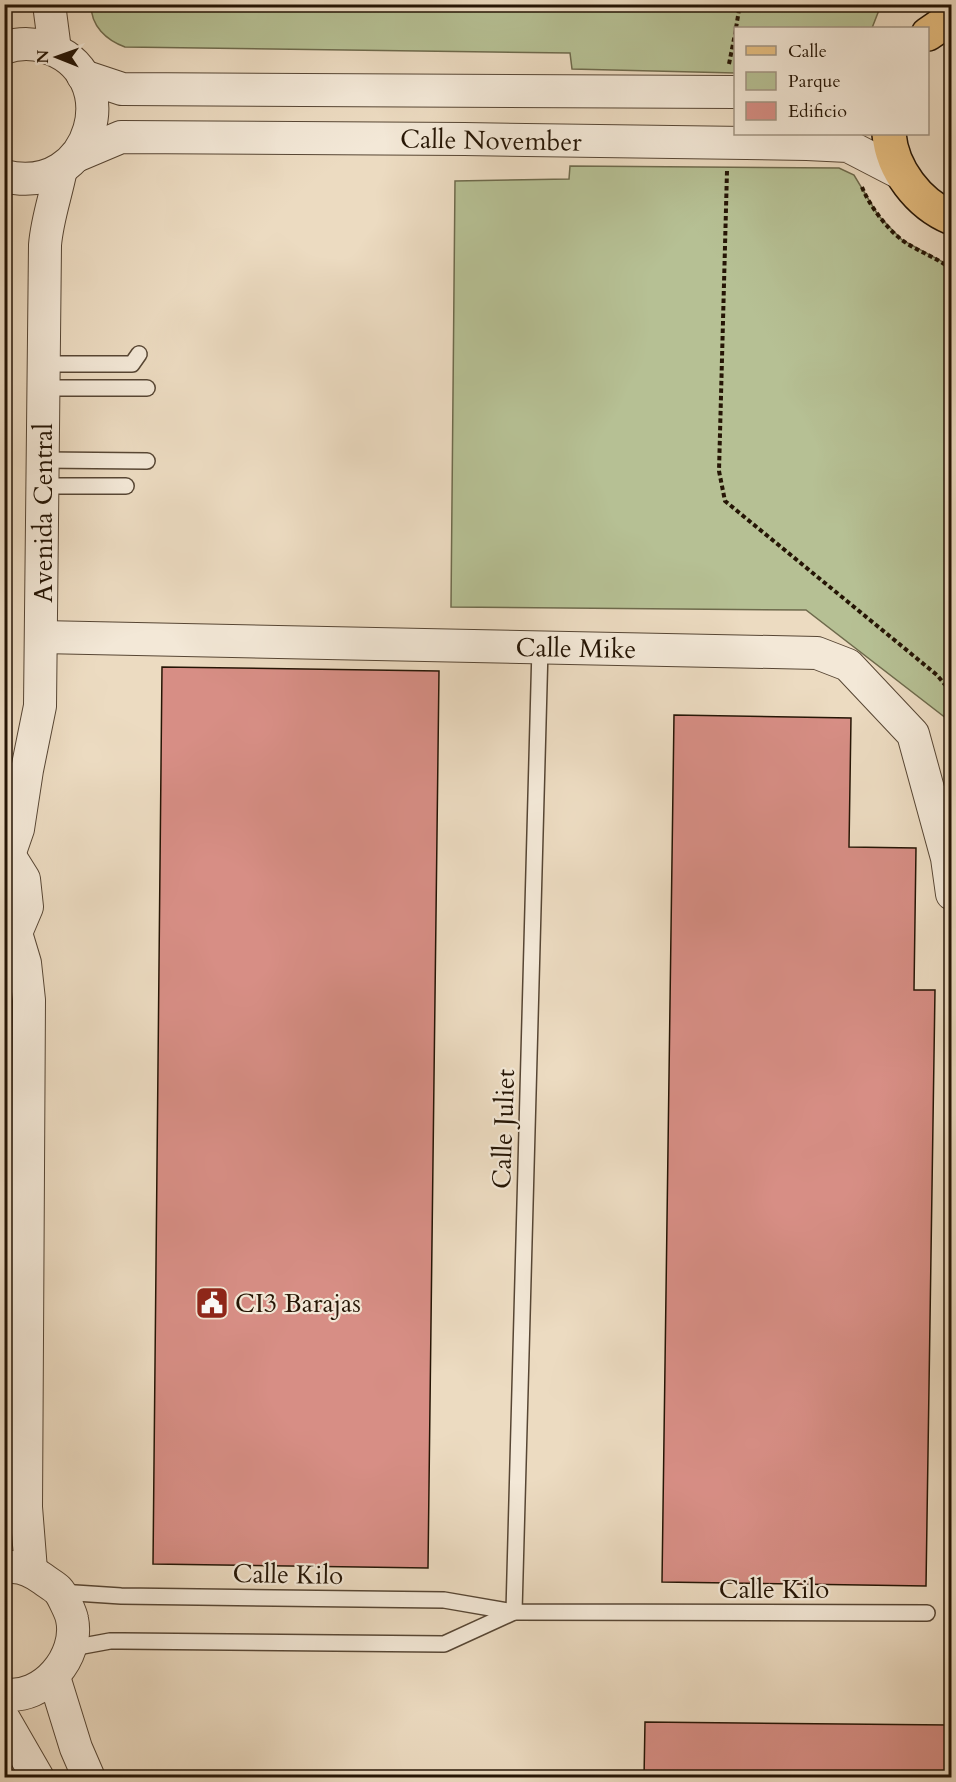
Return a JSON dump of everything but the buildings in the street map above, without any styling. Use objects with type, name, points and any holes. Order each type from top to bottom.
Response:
[{"type":"main road","points":[[889,135],[890,146],[902,174],[919,196],[942,214],[951,218]]},
{"type":"street","points":[[49,4],[55,50]]},
{"type":"street","points":[[4,48],[34,44],[55,50],[71,61],[83,76]]},
{"type":"street","name":"Calle November","points":[[83,76],[122,89],[732,82]]},
{"type":"street","name":"Avenida Central","points":[[7,854],[18,829],[40,706],[47,222],[69,162],[88,138],[93,117],[91,95],[83,76]]},
{"type":"street","name":"Calle November","points":[[4,176],[25,179],[44,177],[121,137],[807,144],[848,146],[902,174]]},
{"type":"street","name":"Calle Mike","points":[[42,637],[817,653],[848,665],[913,734],[947,858],[951,894]]},
{"type":"street","points":[[4,1694],[32,1691],[54,1677],[72,1648],[72,1619],[60,1592],[18,1569],[26,1507],[29,1000],[25,963],[10,938],[27,907],[24,879],[7,854]]},
{"type":"street","points":[[54,1677],[76,1748],[89,1778]]},
{"type":"street","points":[[4,1719],[38,1778]]},
{"type":"lane","points":[[44,376],[132,364],[140,354]]},
{"type":"lane","points":[[44,376],[147,388]]},
{"type":"lane","points":[[43,473],[147,461]]},
{"type":"lane","points":[[43,473],[126,486]]},
{"type":"lane","name":"Calle Juliet","points":[[514,1612],[540,648]]},
{"type":"lane","name":"Calle Kilo","points":[[60,1592],[121,1596],[444,1600],[514,1612],[927,1613]]},
{"type":"lane","name":"Calle Kilo","points":[[72,1648],[110,1641],[444,1644],[514,1612]]},
{"type":"path","points":[[736,27],[740,4]]},
{"type":"path","points":[[732,82],[734,56]]},
{"type":"path","points":[[727,164],[719,471],[725,501],[937,675],[951,693]]},
{"type":"path","points":[[860,182],[878,215],[902,240],[943,262],[951,270]]},
{"type":"green space","points":[[91,4],[881,5],[872,27],[734,27],[734,73],[572,69],[570,53],[125,47],[101,31],[92,13]]},
{"type":"green space","points":[[570,166],[839,168],[854,175],[878,215],[902,240],[943,262],[951,270],[951,722],[806,610],[451,607],[455,181],[569,179]]},
{"type":"place","name":"CI3 Barajas","points":[[212,1303]]}]
